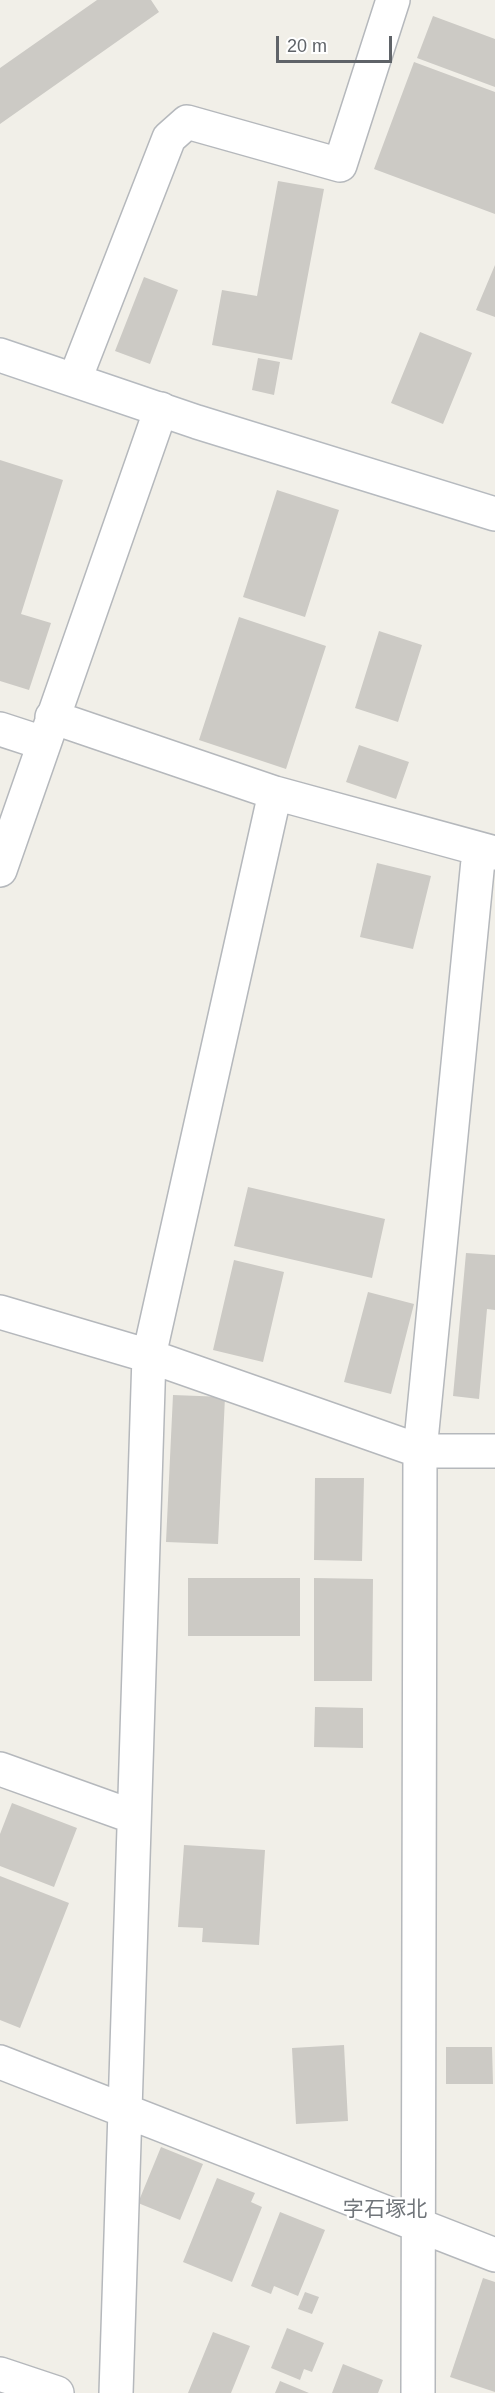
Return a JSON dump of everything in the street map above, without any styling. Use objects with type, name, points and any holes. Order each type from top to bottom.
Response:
[{"type":"street","points":[[75,379],[169,138],[187,122],[340,165],[393,0]]},
{"type":"street","points":[[0,355],[161,409],[495,514]]},
{"type":"street","points":[[0,870],[161,409]]},
{"type":"street","points":[[0,729],[47,730],[487,852],[420,1451],[418,2393]]},
{"type":"street","points":[[116,2393],[123,2108],[149,1356],[275,794]]},
{"type":"street","points":[[0,1312],[149,1356],[420,1451],[495,1451]]},
{"type":"street","points":[[0,1769],[134,1817]]},
{"type":"street","points":[[0,2062],[123,2108],[495,2255]]},
{"type":"street","points":[[0,2374],[57,2393]]},
{"type":"building","points":[[97,0],[151,0],[159,12],[0,124],[0,68]]},
{"type":"building","points":[[433,16],[495,39],[495,87],[417,58]]},
{"type":"building","points":[[414,62],[495,92],[495,214],[374,169]]},
{"type":"building","points":[[278,181],[324,189],[292,360],[212,345],[222,290],[257,296]]},
{"type":"building","points":[[495,265],[495,317],[476,310]]},
{"type":"building","points":[[144,277],[178,290],[150,364],[115,351]]},
{"type":"building","points":[[420,332],[472,353],[443,424],[391,403]]},
{"type":"building","points":[[258,358],[280,362],[274,395],[252,390]]},
{"type":"building","points":[[0,460],[63,480],[21,614],[51,623],[29,690],[0,681]]},
{"type":"building","points":[[277,490],[339,510],[305,617],[243,597]]},
{"type":"building","points":[[239,617],[326,646],[286,769],[199,740]]},
{"type":"building","points":[[379,631],[422,645],[398,722],[355,708]]},
{"type":"building","points":[[359,745],[409,762],[396,799],[346,782]]},
{"type":"building","points":[[377,863],[431,876],[413,949],[360,937]]},
{"type":"building","points":[[248,1187],[385,1219],[372,1278],[234,1246]]},
{"type":"building","points":[[466,1253],[495,1255],[495,1310],[487,1309],[479,1399],[453,1396]]},
{"type":"building","points":[[234,1260],[284,1272],[263,1362],[213,1350]]},
{"type":"building","points":[[368,1292],[414,1304],[391,1394],[344,1382]]},
{"type":"building","points":[[173,1395],[225,1397],[218,1544],[166,1542]]},
{"type":"building","points":[[315,1478],[364,1478],[362,1561],[314,1560]]},
{"type":"building","points":[[188,1578],[300,1578],[300,1636],[188,1636]]},
{"type":"building","points":[[314,1578],[373,1579],[372,1681],[314,1681]]},
{"type":"building","points":[[315,1707],[363,1708],[363,1748],[314,1747]]},
{"type":"building","points":[[12,1803],[77,1828],[54,1887],[0,1866],[0,1834]]},
{"type":"building","points":[[184,1845],[265,1850],[259,1945],[202,1942],[203,1928],[178,1927]]},
{"type":"building","points":[[0,1876],[69,1903],[20,2028],[0,2020]]},
{"type":"building","points":[[344,2045],[348,2121],[296,2124],[292,2048]]},
{"type":"building","points":[[446,2047],[492,2047],[493,2084],[446,2084]]},
{"type":"building","points":[[161,2147],[203,2164],[180,2220],[138,2203]]},
{"type":"building","points":[[217,2178],[255,2193],[251,2202],[262,2207],[232,2282],[183,2262]]},
{"type":"building","points":[[280,2212],[325,2230],[298,2296],[274,2286],[271,2294],[251,2286]]},
{"type":"building","points":[[483,2278],[495,2282],[495,2392],[450,2377]]},
{"type":"building","points":[[305,2292],[319,2297],[312,2314],[298,2309]]},
{"type":"building","points":[[287,2328],[324,2343],[312,2372],[304,2369],[300,2380],[271,2368]]},
{"type":"building","points":[[213,2332],[250,2346],[231,2393],[188,2393]]},
{"type":"building","points":[[343,2364],[383,2380],[378,2393],[332,2393]]},
{"type":"building","points":[[280,2381],[309,2393],[275,2393]]},
{"type":"district","name":"字石塚北","points":[[385,2210]]}]
